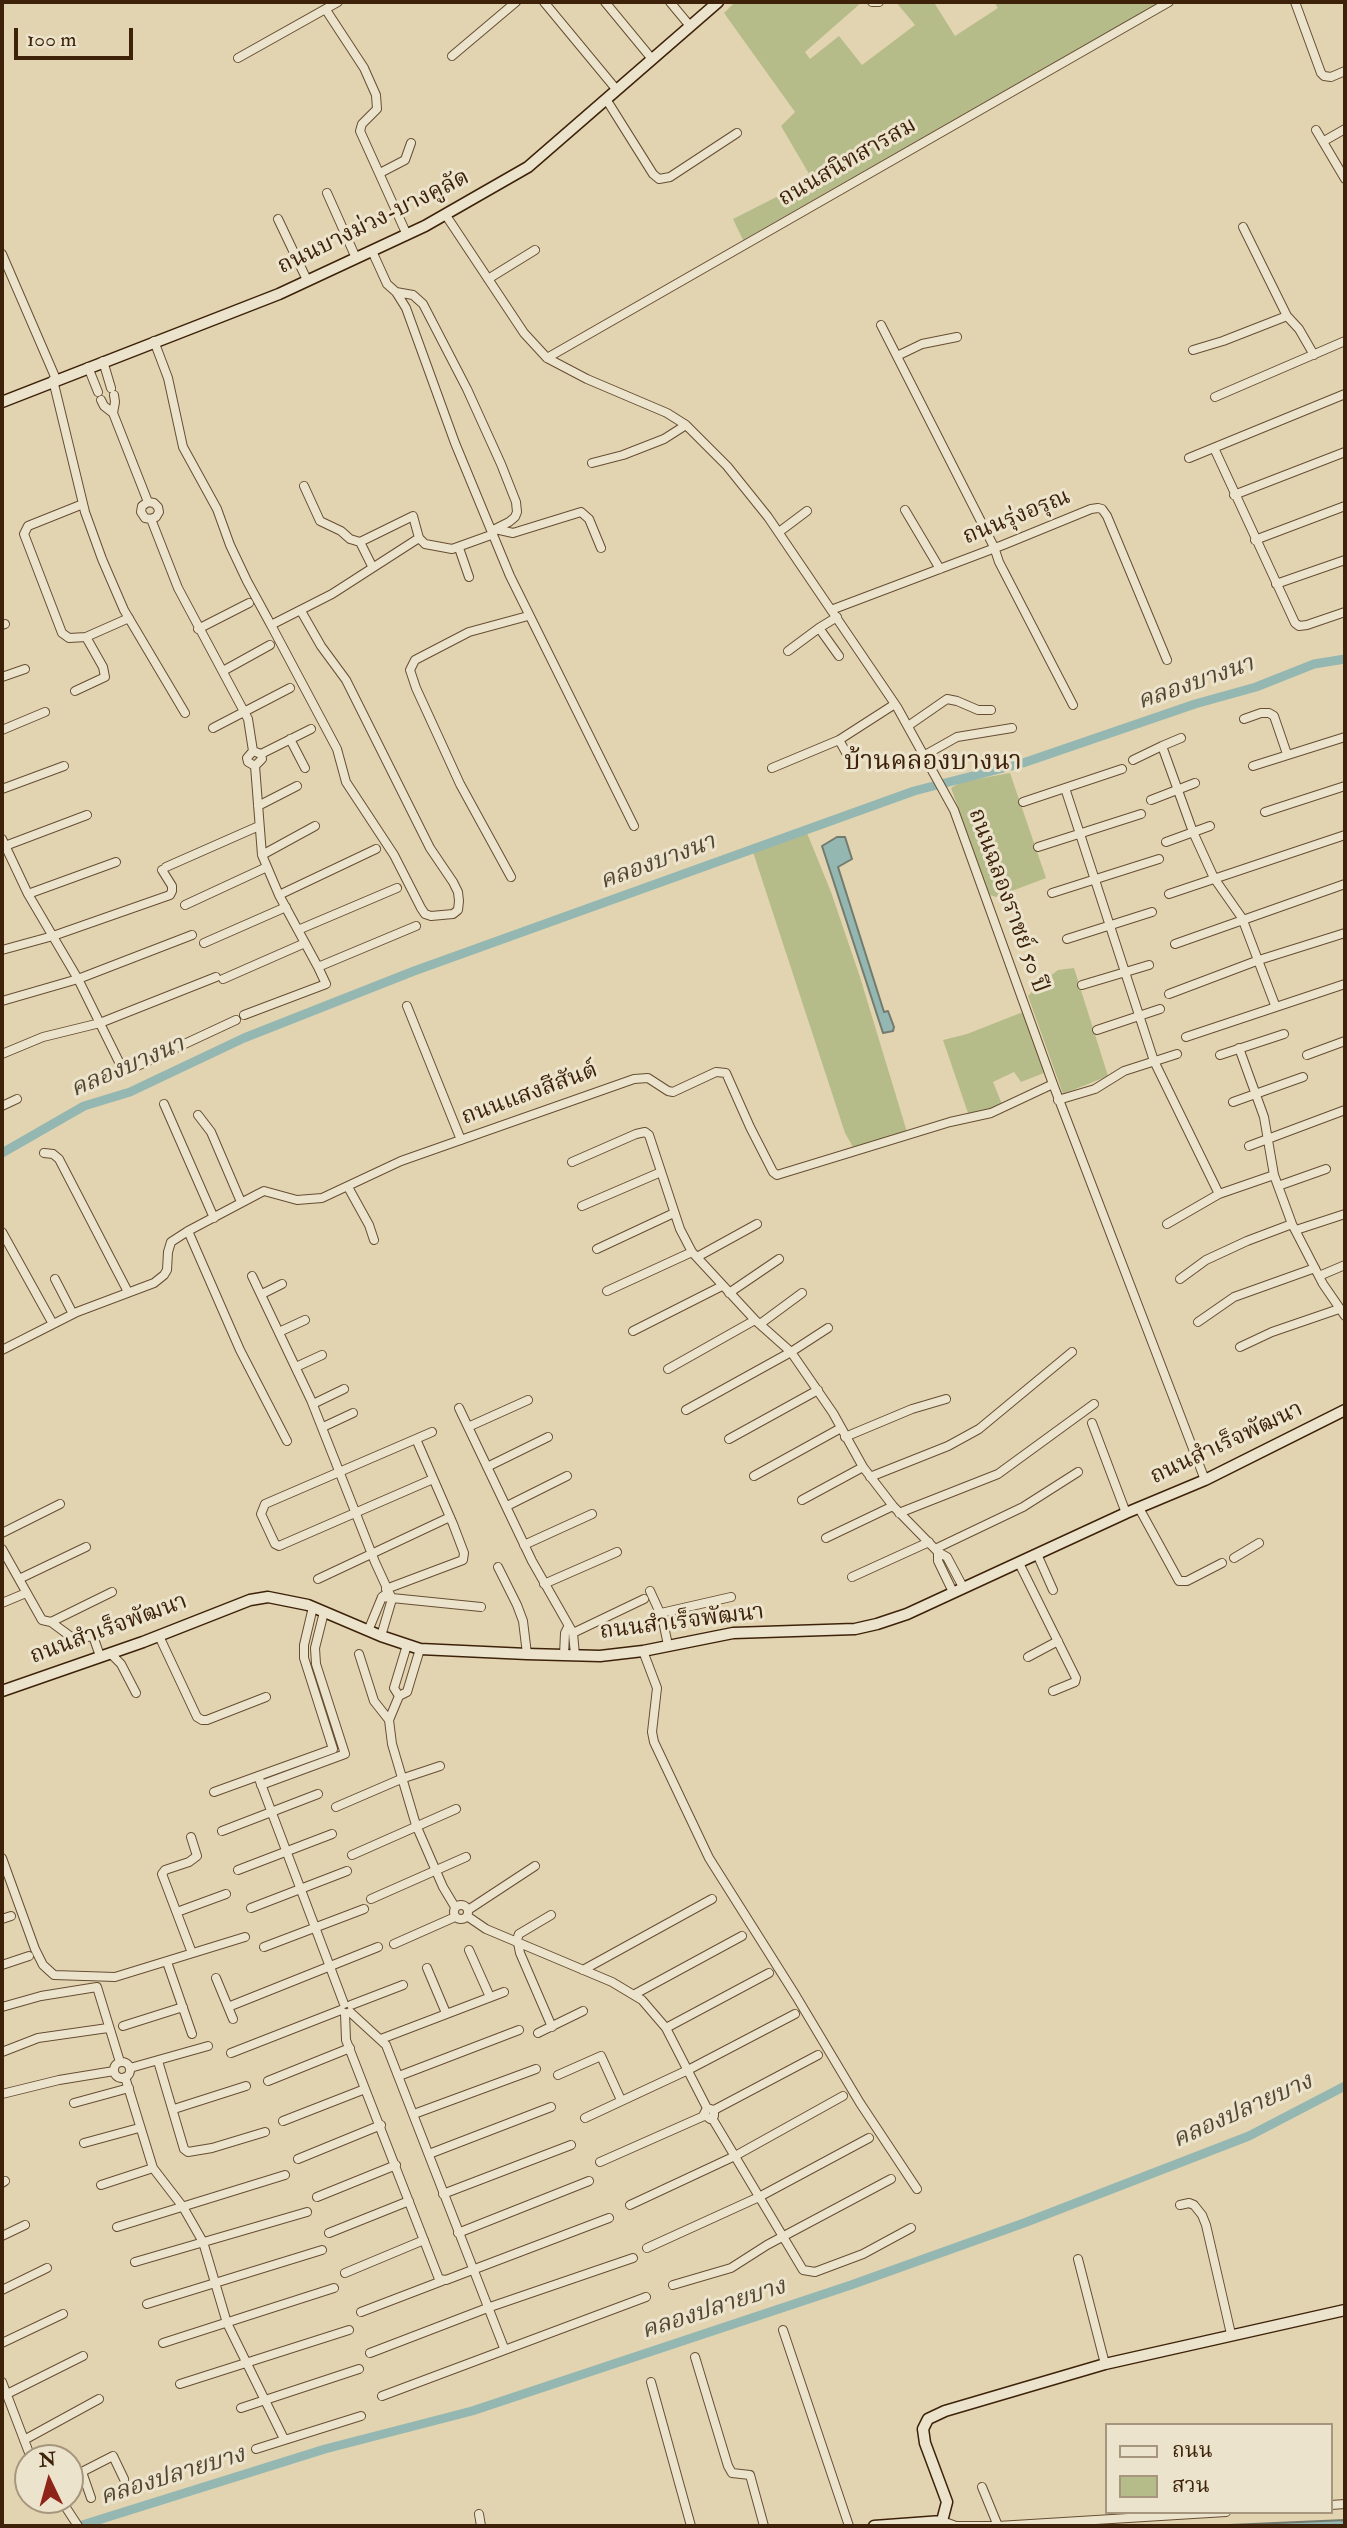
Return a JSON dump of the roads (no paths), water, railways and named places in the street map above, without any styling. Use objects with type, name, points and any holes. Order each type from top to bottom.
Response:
[{"type":"street","points":[[238,58],[338,2]]},
{"type":"street","points":[[452,56],[516,2]]},
{"type":"street","points":[[544,2],[617,89]]},
{"type":"street","points":[[605,2],[652,59]]},
{"type":"street","points":[[670,2],[690,26]]},
{"type":"street","name":"ถนนบางม่วง-บางคูลัด","points":[[2,402],[259,301],[407,235],[445,214],[528,167],[718,2]]},
{"type":"street","points":[[872,2],[879,2]]},
{"type":"street","name":"ถนนสนิทสารสม","points":[[547,358],[1170,2]]},
{"type":"street","points":[[1295,2],[1321,73],[1331,77],[1345,71]]},
{"type":"street","points":[[327,10],[364,68],[376,95],[377,109],[360,128],[407,235]]},
{"type":"street","points":[[606,99],[653,174],[659,179],[670,177],[737,133]]},
{"type":"street","points":[[1324,141],[1345,129]]},
{"type":"street","points":[[1316,130],[1345,179]]},
{"type":"street","points":[[380,173],[405,160],[411,143]]},
{"type":"street","points":[[327,193],[356,258]]},
{"type":"street","name":"ถนนฉลองราชย์ 50 ปี","points":[[445,214],[524,333],[547,358],[587,379],[667,413],[686,425],[727,466],[779,533],[895,704],[954,810],[1058,1100],[1205,1480]]},
{"type":"street","points":[[278,219],[307,280]]},
{"type":"street","points":[[1243,228],[1287,316],[1299,329],[1314,355]]},
{"type":"street","points":[[488,279],[535,250]]},
{"type":"street","points":[[372,251],[387,284],[406,307],[450,430],[528,615],[634,825]]},
{"type":"street","points":[[2,254],[55,380],[83,505],[107,570],[129,618],[185,713]]},
{"type":"street","points":[[304,486],[320,521],[341,531],[350,539],[360,541],[413,516],[419,538],[425,544],[459,548],[515,517],[516,502],[501,464],[467,389],[423,304],[413,295],[396,292]]},
{"type":"street","points":[[1194,350],[1287,316]]},
{"type":"street","points":[[881,325],[1073,705]]},
{"type":"street","points":[[897,356],[922,344],[957,337]]},
{"type":"street","points":[[154,341],[168,378],[183,447],[216,509],[229,545],[247,581],[337,749],[346,782],[394,855],[425,914],[453,914],[458,910],[458,892],[453,882],[430,848],[346,680],[321,646],[301,611]]},
{"type":"street","points":[[1215,397],[1345,341]]},
{"type":"street","points":[[103,361],[115,402],[113,412]]},
{"type":"street","points":[[88,367],[104,405],[113,412],[148,502],[154,503],[159,512],[151,519],[178,588],[245,712],[257,753]]},
{"type":"street","points":[[1189,458],[1345,394]]},
{"type":"street","points":[[592,463],[664,439],[686,425]]},
{"type":"street","points":[[1214,448],[1295,623],[1299,625],[1345,612]]},
{"type":"street","points":[[1234,495],[1345,452]]},
{"type":"street","points":[[83,505],[27,526],[24,534],[62,634],[69,638],[86,636],[129,618]]},
{"type":"street","points":[[1255,540],[1345,506]]},
{"type":"street","name":"ถนนรุ่งอรุณ","points":[[788,651],[834,614],[1091,509],[1102,509],[1167,660]]},
{"type":"street","points":[[905,510],[940,569]]},
{"type":"street","points":[[779,533],[807,511]]},
{"type":"street","points":[[493,531],[513,533],[581,512],[589,519],[601,548]]},
{"type":"street","points":[[271,625],[332,594],[419,538]]},
{"type":"street","points":[[360,541],[372,566]]},
{"type":"street","points":[[459,548],[468,577]]},
{"type":"street","points":[[1276,584],[1345,560]]},
{"type":"street","points":[[198,629],[249,603]]},
{"type":"street","points":[[511,877],[460,784],[410,670],[415,660],[469,632],[528,615]]},
{"type":"street","points":[[819,628],[839,656]]},
{"type":"street","points":[[75,691],[105,677],[103,667],[86,636]]},
{"type":"street","points":[[223,671],[270,645]]},
{"type":"street","points":[[2,677],[25,669]]},
{"type":"street","points":[[213,728],[290,688]]},
{"type":"street","points":[[908,726],[947,699],[978,710],[991,710]]},
{"type":"street","points":[[772,768],[839,740],[895,704]]},
{"type":"street","points":[[2,730],[45,712]]},
{"type":"street","points":[[1244,719],[1261,713],[1274,716],[1287,754]]},
{"type":"street","points":[[925,755],[957,737],[1012,728]]},
{"type":"street","points":[[87,815],[3,842],[28,894],[78,979],[124,1070],[240,1017],[326,984],[279,895],[262,855],[255,766],[248,762],[247,758],[311,729]]},
{"type":"street","points":[[1253,766],[1345,737]]},
{"type":"street","points":[[1133,760],[1181,738]]},
{"type":"street","points":[[290,740],[305,768]]},
{"type":"street","points":[[839,740],[848,757]]},
{"type":"street","points":[[1162,746],[1193,832],[1214,878],[1242,918],[1275,1005]]},
{"type":"street","points":[[2,789],[64,766]]},
{"type":"street","points":[[1023,802],[1122,769]]},
{"type":"street","points":[[1151,800],[1195,783]]},
{"type":"street","points":[[258,806],[297,786]]},
{"type":"street","points":[[1265,812],[1345,786]]},
{"type":"street","points":[[1065,788],[1154,1061],[1219,1194]]},
{"type":"street","points":[[1038,847],[1141,814]]},
{"type":"street","points":[[2,950],[53,936],[170,895],[172,886],[164,868],[259,826]]},
{"type":"street","points":[[262,855],[315,826]]},
{"type":"street","points":[[1166,842],[1210,826]]},
{"type":"street","points":[[1169,894],[1345,835]]},
{"type":"street","points":[[279,895],[376,849]]},
{"type":"street","points":[[1052,893],[1159,859]]},
{"type":"street","points":[[28,894],[117,862]]},
{"type":"street","points":[[185,905],[267,867]]},
{"type":"street","points":[[1175,944],[1242,918],[1345,884]]},
{"type":"street","points":[[298,930],[397,888]]},
{"type":"street","points":[[204,943],[286,907]]},
{"type":"street","points":[[1067,939],[1153,912]]},
{"type":"street","points":[[318,967],[416,926]]},
{"type":"street","points":[[1169,994],[1259,960],[1345,933]]},
{"type":"street","points":[[2,1001],[78,979],[192,936]]},
{"type":"street","points":[[2,1054],[43,1037],[100,1023],[305,943]]},
{"type":"street","points":[[1082,985],[1149,965]]},
{"type":"street","points":[[1186,1037],[1275,1005],[1345,984]]},
{"type":"street","points":[[407,1006],[461,1140]]},
{"type":"street","points":[[1097,1030],[1160,1009]]},
{"type":"street","points":[[1220,1055],[1284,1034]]},
{"type":"street","points":[[1307,1055],[1345,1041]]},
{"type":"street","points":[[1240,1048],[1270,1140],[1274,1175],[1294,1227],[1317,1272],[1345,1317]]},
{"type":"street","points":[[1058,1100],[1095,1089],[1124,1071],[1177,1054]]},
{"type":"street","name":"ถนนแสงสีสันต์","points":[[2,1350],[74,1314],[147,1286],[167,1270],[171,1242],[264,1191],[297,1200],[322,1198],[401,1161],[634,1079],[648,1078],[673,1092],[722,1072],[729,1077],[774,1172],[782,1175],[934,1126],[991,1113],[1053,1084]]},
{"type":"street","points":[[1233,1102],[1303,1077]]},
{"type":"street","points":[[2,1106],[17,1099]]},
{"type":"street","points":[[164,1104],[214,1218]]},
{"type":"street","points":[[1249,1146],[1345,1110]]},
{"type":"street","points":[[198,1115],[211,1132],[241,1202]]},
{"type":"street","points":[[572,1162],[636,1134],[645,1132],[652,1139],[674,1213],[694,1255],[757,1322],[791,1352],[818,1390],[870,1477],[896,1509],[934,1548],[947,1557],[958,1590]]},
{"type":"street","points":[[44,1153],[53,1154],[59,1159],[128,1292]]},
{"type":"street","points":[[1278,1186],[1326,1170]]},
{"type":"street","points":[[582,1206],[661,1172]]},
{"type":"street","points":[[1167,1224],[1219,1194],[1274,1175]]},
{"type":"street","points":[[348,1187],[369,1225],[373,1240]]},
{"type":"street","points":[[597,1249],[674,1213]]},
{"type":"street","points":[[1180,1279],[1206,1260],[1247,1241],[1345,1214]]},
{"type":"street","points":[[607,1292],[694,1255],[757,1224]]},
{"type":"street","points":[[188,1231],[240,1350],[287,1441]]},
{"type":"street","points":[[2,1232],[52,1324]]},
{"type":"street","points":[[729,1293],[779,1259]]},
{"type":"street","points":[[1198,1322],[1234,1297],[1345,1265]]},
{"type":"street","points":[[253,1276],[323,1427],[387,1594],[381,1636]]},
{"type":"street","points":[[55,1279],[74,1314]]},
{"type":"street","points":[[262,1294],[282,1284]]},
{"type":"street","points":[[633,1331],[722,1286]]},
{"type":"street","points":[[668,1369],[757,1322],[803,1293]]},
{"type":"street","points":[[1240,1347],[1272,1332],[1339,1309]]},
{"type":"street","points":[[279,1332],[305,1320]]},
{"type":"street","points":[[686,1410],[791,1352],[828,1328]]},
{"type":"street","points":[[870,1477],[948,1446],[979,1429],[1072,1352]]},
{"type":"street","points":[[296,1367],[322,1355]]},
{"type":"street","points":[[313,1404],[344,1389]]},
{"type":"street","points":[[729,1440],[818,1390]]},
{"type":"street","points":[[845,1437],[912,1409],[946,1399]]},
{"type":"street","points":[[468,1427],[528,1400]]},
{"type":"street","points":[[826,1538],[896,1509],[999,1474],[1094,1404]]},
{"type":"street","points":[[459,1408],[524,1545],[571,1630],[570,1655]]},
{"type":"street","name":"ถนนสำเร็จพัฒนา","points":[[2,1691],[159,1636],[250,1600],[268,1597],[290,1600],[319,1609],[381,1636],[420,1649],[600,1656],[643,1651],[733,1633],[855,1629],[907,1614],[1126,1513],[1205,1480],[1345,1410]]},
{"type":"street","points":[[323,1427],[353,1413]]},
{"type":"street","points":[[1092,1423],[1126,1513]]},
{"type":"street","points":[[754,1476],[841,1428]]},
{"type":"street","points":[[432,1432],[265,1504],[261,1514],[275,1544],[279,1546],[433,1479]]},
{"type":"street","points":[[487,1467],[548,1437]]},
{"type":"street","points":[[368,1630],[387,1594],[463,1560],[464,1553],[450,1517],[415,1439]]},
{"type":"street","points":[[803,1500],[863,1467]]},
{"type":"street","points":[[852,1577],[934,1548],[1023,1507],[1079,1472]]},
{"type":"street","points":[[506,1506],[567,1476]]},
{"type":"street","points":[[2,1533],[60,1504]]},
{"type":"street","points":[[1139,1508],[1178,1581],[1187,1581],[1222,1563]]},
{"type":"street","points":[[524,1545],[592,1514]]},
{"type":"street","points":[[317,1579],[450,1517]]},
{"type":"street","points":[[1234,1558],[1259,1543]]},
{"type":"street","points":[[19,1579],[86,1547]]},
{"type":"street","points":[[2,1549],[42,1620],[51,1622],[74,1639],[93,1636],[105,1655],[121,1664],[136,1693]]},
{"type":"street","points":[[544,1584],[617,1552]]},
{"type":"street","points":[[1037,1554],[1053,1590]]},
{"type":"street","points":[[1019,1563],[1076,1678],[1075,1682],[1053,1691]]},
{"type":"street","points":[[498,1567],[523,1621],[527,1654]]},
{"type":"street","points":[[51,1622],[111,1592]]},
{"type":"street","points":[[2,1603],[26,1593]]},
{"type":"street","points":[[387,1594],[481,1607]]},
{"type":"street","points":[[571,1630],[647,1595],[661,1614],[731,1597]]},
{"type":"street","points":[[319,1609],[316,1664],[345,1754]]},
{"type":"street","points":[[319,1609],[304,1645],[304,1658],[333,1749]]},
{"type":"street","points":[[664,1626],[668,1645]]},
{"type":"street","points":[[159,1636],[198,1717],[202,1720],[267,1697]]},
{"type":"street","points":[[1028,1657],[1058,1641]]},
{"type":"street","points":[[399,1696],[394,1688],[407,1645]]},
{"type":"street","points":[[420,1649],[407,1692],[399,1696],[389,1720],[392,1744],[416,1825],[436,1872],[455,1907]]},
{"type":"street","points":[[643,1651],[657,1688],[652,1732],[654,1742],[709,1858],[917,2189]]},
{"type":"street","points":[[359,1654],[374,1701],[389,1720]]},
{"type":"street","points":[[317,1699],[327,1695]]},
{"type":"street","points":[[259,1781],[333,1749],[345,1754]]},
{"type":"street","points":[[214,1792],[345,1754]]},
{"type":"street","points":[[336,1807],[401,1779],[440,1766]]},
{"type":"street","points":[[259,1781],[346,2009],[344,2028],[365,2089],[397,2165],[436,2275],[442,2281]]},
{"type":"street","points":[[222,1831],[318,1794]]},
{"type":"street","points":[[352,1854],[456,1809]]},
{"type":"street","points":[[238,1870],[332,1834]]},
{"type":"street","points":[[191,1837],[197,1856],[189,1862],[165,1870],[162,1874],[192,1953]]},
{"type":"street","points":[[371,1899],[467,1857]]},
{"type":"street","points":[[2,1858],[35,1949],[43,1965],[54,1975],[115,1977],[245,1937]]},
{"type":"street","points":[[394,1944],[455,1917],[462,1919],[535,1866]]},
{"type":"street","points":[[251,1908],[348,1871]]},
{"type":"street","points":[[177,1912],[226,1894]]},
{"type":"street","points":[[583,1970],[712,1899]]},
{"type":"street","points":[[455,1917],[455,1907],[461,1904],[476,1924],[635,1994],[666,2028],[709,2113],[803,2270],[810,2273],[863,2254],[911,2228]]},
{"type":"street","points":[[264,1947],[364,1909]]},
{"type":"street","points":[[551,1915],[519,1934],[517,1943],[552,2027]]},
{"type":"street","points":[[2,1919],[11,1916]]},
{"type":"street","points":[[635,1994],[742,1936]]},
{"type":"street","points":[[228,2007],[378,1947]]},
{"type":"street","points":[[469,1950],[489,1997]]},
{"type":"street","points":[[2,1965],[29,1956]]},
{"type":"street","points":[[167,1962],[192,2034]]},
{"type":"street","points":[[427,1968],[446,2013]]},
{"type":"street","points":[[666,2028],[769,1973]]},
{"type":"street","points":[[216,1978],[233,2019]]},
{"type":"street","points":[[231,2053],[403,1985]]},
{"type":"street","points":[[2,2007],[41,1996],[97,1987],[120,2062]]},
{"type":"street","points":[[381,2039],[504,1992]]},
{"type":"street","points":[[123,2026],[183,2007]]},
{"type":"street","points":[[346,2009],[381,2039],[399,2076],[505,2348]]},
{"type":"street","points":[[538,2034],[583,2011]]},
{"type":"street","points":[[585,2118],[688,2070],[795,2014]]},
{"type":"street","points":[[2,2052],[38,2038],[108,2028]]},
{"type":"street","points":[[399,2076],[519,2030]]},
{"type":"street","points":[[208,2046],[130,2068],[125,2077],[153,2168],[183,2207],[203,2242],[227,2323],[284,2439]]},
{"type":"street","points":[[268,2081],[350,2048]]},
{"type":"street","points":[[558,2075],[601,2056],[621,2100]]},
{"type":"street","points":[[600,2161],[709,2113],[818,2056]]},
{"type":"street","points":[[158,2061],[184,2149],[188,2152],[212,2148],[265,2132]]},
{"type":"street","points":[[120,2062],[126,2063],[130,2068]]},
{"type":"street","points":[[114,2071],[120,2062]]},
{"type":"street","points":[[414,2114],[536,2068]]},
{"type":"street","points":[[114,2071],[118,2077],[125,2077]]},
{"type":"street","points":[[2,2094],[59,2080],[114,2071]]},
{"type":"street","points":[[174,2109],[246,2086]]},
{"type":"street","points":[[74,2103],[129,2088]]},
{"type":"street","points":[[283,2121],[365,2089]]},
{"type":"street","points":[[629,2205],[735,2156],[843,2096]]},
{"type":"street","points":[[429,2154],[551,2107]]},
{"type":"street","points":[[298,2159],[381,2125]]},
{"type":"street","points":[[84,2144],[139,2128]]},
{"type":"street","points":[[647,2248],[759,2197],[869,2138]]},
{"type":"street","points":[[443,2194],[571,2145]]},
{"type":"street","points":[[317,2197],[397,2165]]},
{"type":"street","points":[[101,2185],[153,2168]]},
{"type":"street","points":[[117,2227],[285,2175]]},
{"type":"street","points":[[673,2285],[731,2268],[891,2179]]},
{"type":"street","points":[[458,2232],[589,2181]]},
{"type":"street","points":[[329,2233],[409,2201]]},
{"type":"street","points":[[1180,2205],[1194,2205],[1206,2225],[1231,2334]]},
{"type":"street","points":[[135,2262],[307,2212]]},
{"type":"street","points":[[361,2312],[610,2218]]},
{"type":"street","points":[[2,2236],[25,2225]]},
{"type":"street","points":[[345,2273],[424,2240]]},
{"type":"street","points":[[147,2304],[322,2250]]},
{"type":"street","points":[[370,2353],[490,2307],[633,2258]]},
{"type":"street","points":[[1079,2259],[1105,2364]]},
{"type":"street","points":[[2,2290],[47,2268]]},
{"type":"street","points":[[163,2343],[334,2288]]},
{"type":"street","points":[[382,2396],[646,2297]]},
{"type":"street","points":[[942,2521],[947,2504],[923,2435],[928,2419],[960,2406],[1105,2364],[1345,2310]]},
{"type":"street","points":[[2,2343],[62,2314]]},
{"type":"street","points":[[180,2384],[349,2330]]},
{"type":"street","points":[[783,2330],[849,2526]]},
{"type":"street","points":[[6,2394],[83,2356]]},
{"type":"street","points":[[695,2357],[727,2466],[732,2473],[750,2475],[764,2526]]},
{"type":"street","points":[[241,2408],[359,2369]]},
{"type":"street","points":[[2,2382],[26,2444]]},
{"type":"street","points":[[651,2382],[691,2526]]},
{"type":"street","points":[[24,2440],[99,2399]]},
{"type":"street","points":[[256,2449],[361,2416]]},
{"type":"street","points":[[84,2471],[113,2456],[124,2479]]},
{"type":"street","points":[[84,2478],[91,2498]]},
{"type":"street","points":[[982,2487],[998,2526]]},
{"type":"street","points":[[479,2514],[481,2526]]},
{"type":"street","points":[[874,2526],[942,2521],[956,2526],[998,2526],[1193,2514]]},
{"type":"water","points":[[837,837],[845,837],[852,859],[838,867],[884,1012],[888,1011],[893,1031],[883,1033],[822,846]]},
{"type":"water","points":[[1345,2520],[1345,2526],[1206,2526]]},
{"type":"waterway","name":"คลองบางนา","points":[[2,1153],[84,1106],[130,1092],[244,1038],[414,971],[914,791],[1023,763],[1195,704],[1256,687],[1314,664],[1345,659]]},
{"type":"waterway","name":"คลองปลายบาง","points":[[79,2526],[325,2449],[472,2411],[851,2285],[1024,2223],[1249,2136],[1345,2086]]},
{"type":"district","name":"บ้านคลองบางนา","points":[[933,763]]}]
